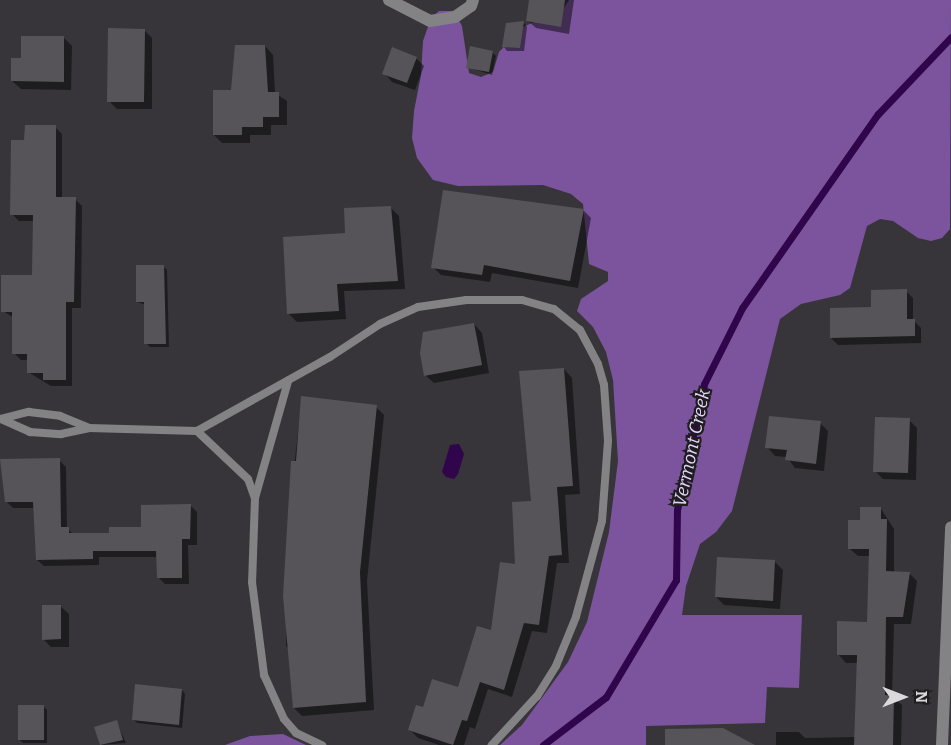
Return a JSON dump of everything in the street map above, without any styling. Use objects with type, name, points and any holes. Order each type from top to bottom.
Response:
[{"type":"street","points":[[389,0],[430,21],[455,17],[471,6],[473,0]]},
{"type":"street","points":[[942,745],[951,527]]},
{"type":"lane","points":[[1,419],[30,432],[61,434],[89,428],[197,431],[288,381],[380,324],[418,307],[447,302],[540,303],[567,318],[584,339],[604,385],[608,441],[602,521],[576,617],[556,666],[537,696],[492,745]]},
{"type":"lane","points":[[288,381],[255,498],[252,582],[264,675],[284,719],[296,733],[322,745]]},
{"type":"lane","points":[[1,419],[29,412],[60,416],[89,428]]},
{"type":"lane","points":[[197,431],[248,479],[255,498]]},
{"type":"shaded area","points":[[569,0],[951,0],[950,229],[942,238],[931,241],[918,238],[893,221],[880,219],[867,226],[850,288],[840,295],[801,304],[780,319],[732,511],[716,532],[700,544],[686,586],[682,615],[802,615],[799,688],[767,687],[765,723],[646,726],[646,745],[500,745],[522,725],[568,662],[587,622],[609,532],[618,461],[613,380],[606,352],[593,327],[577,311],[581,299],[608,281],[608,272],[589,264],[583,204],[571,194],[543,185],[458,186],[433,180],[417,158],[412,138],[414,111],[421,75],[423,41],[431,18],[439,11],[454,11],[462,26],[469,73],[481,77],[493,72],[499,52],[523,27],[543,18],[558,17]]},
{"type":"shaded area","points":[[459,444],[464,454],[458,474],[454,479],[446,477],[442,472],[450,445]]},
{"type":"shaded area","points":[[283,734],[306,745],[225,745],[250,736]]},
{"type":"building","points":[[529,0],[565,0],[561,27],[526,21]]},
{"type":"building","points":[[524,21],[520,48],[502,47],[506,23]]},
{"type":"building","points":[[108,28],[145,29],[144,102],[107,102]]},
{"type":"building","points":[[21,36],[64,36],[64,82],[11,81],[11,58],[21,58]]},
{"type":"building","points":[[235,45],[265,45],[268,92],[279,92],[279,117],[263,117],[263,127],[242,127],[242,135],[213,135],[213,90],[231,90]]},
{"type":"building","points":[[470,46],[493,51],[489,72],[466,68]]},
{"type":"building","points":[[392,47],[417,57],[407,83],[382,74]]},
{"type":"building","points":[[25,125],[56,125],[56,197],[76,197],[74,302],[66,302],[66,380],[43,380],[43,373],[27,373],[27,354],[12,354],[12,312],[1,312],[1,275],[32,275],[33,215],[10,215],[11,140],[24,140]]},
{"type":"building","points":[[443,190],[584,209],[570,281],[484,265],[482,275],[431,268]]},
{"type":"building","points":[[391,206],[398,281],[337,284],[339,311],[287,314],[283,237],[345,233],[344,208]]},
{"type":"building","points":[[136,265],[164,265],[166,344],[144,344],[144,302],[136,302]]},
{"type":"building","points":[[907,289],[907,319],[915,319],[915,336],[830,338],[830,308],[871,307],[871,290]]},
{"type":"building","points":[[474,323],[482,365],[424,376],[420,353],[423,332]]},
{"type":"building","points":[[564,368],[573,486],[557,487],[562,555],[549,556],[539,625],[524,623],[504,690],[480,682],[467,721],[462,720],[453,745],[408,730],[416,705],[423,707],[432,679],[458,687],[477,626],[491,630],[500,562],[515,564],[512,502],[531,501],[519,371]]},
{"type":"building","points":[[301,396],[377,405],[360,572],[366,702],[293,708],[283,596],[291,461],[296,461]]},
{"type":"building","points":[[769,416],[821,421],[816,464],[785,460],[787,450],[765,448]]},
{"type":"building","points":[[875,417],[910,418],[908,473],[873,472]]},
{"type":"building","points":[[60,458],[61,527],[69,527],[69,533],[109,533],[109,527],[141,527],[141,505],[191,504],[190,539],[182,539],[182,578],[157,578],[156,551],[93,551],[93,559],[36,560],[33,502],[5,502],[0,459]]},
{"type":"building","points":[[860,507],[881,507],[881,519],[887,519],[886,571],[910,572],[903,617],[886,617],[885,695],[894,696],[893,745],[854,745],[857,655],[837,655],[837,621],[867,622],[869,549],[848,549],[848,520],[860,520]]},
{"type":"building","points":[[717,557],[775,560],[773,601],[715,597]]},
{"type":"building","points":[[42,605],[61,605],[61,639],[42,640]]},
{"type":"building","points":[[135,684],[182,689],[179,725],[132,720]]},
{"type":"building","points":[[18,705],[44,705],[44,740],[18,740]]},
{"type":"building","points":[[117,720],[123,740],[100,745],[94,727]]},
{"type":"building","points":[[723,728],[755,745],[665,745],[665,729]]},
{"type":"waterway","name":"Vermont Creek","points":[[543,745],[606,697],[676,580],[677,510],[704,384],[742,308],[878,114],[951,37]]}]
